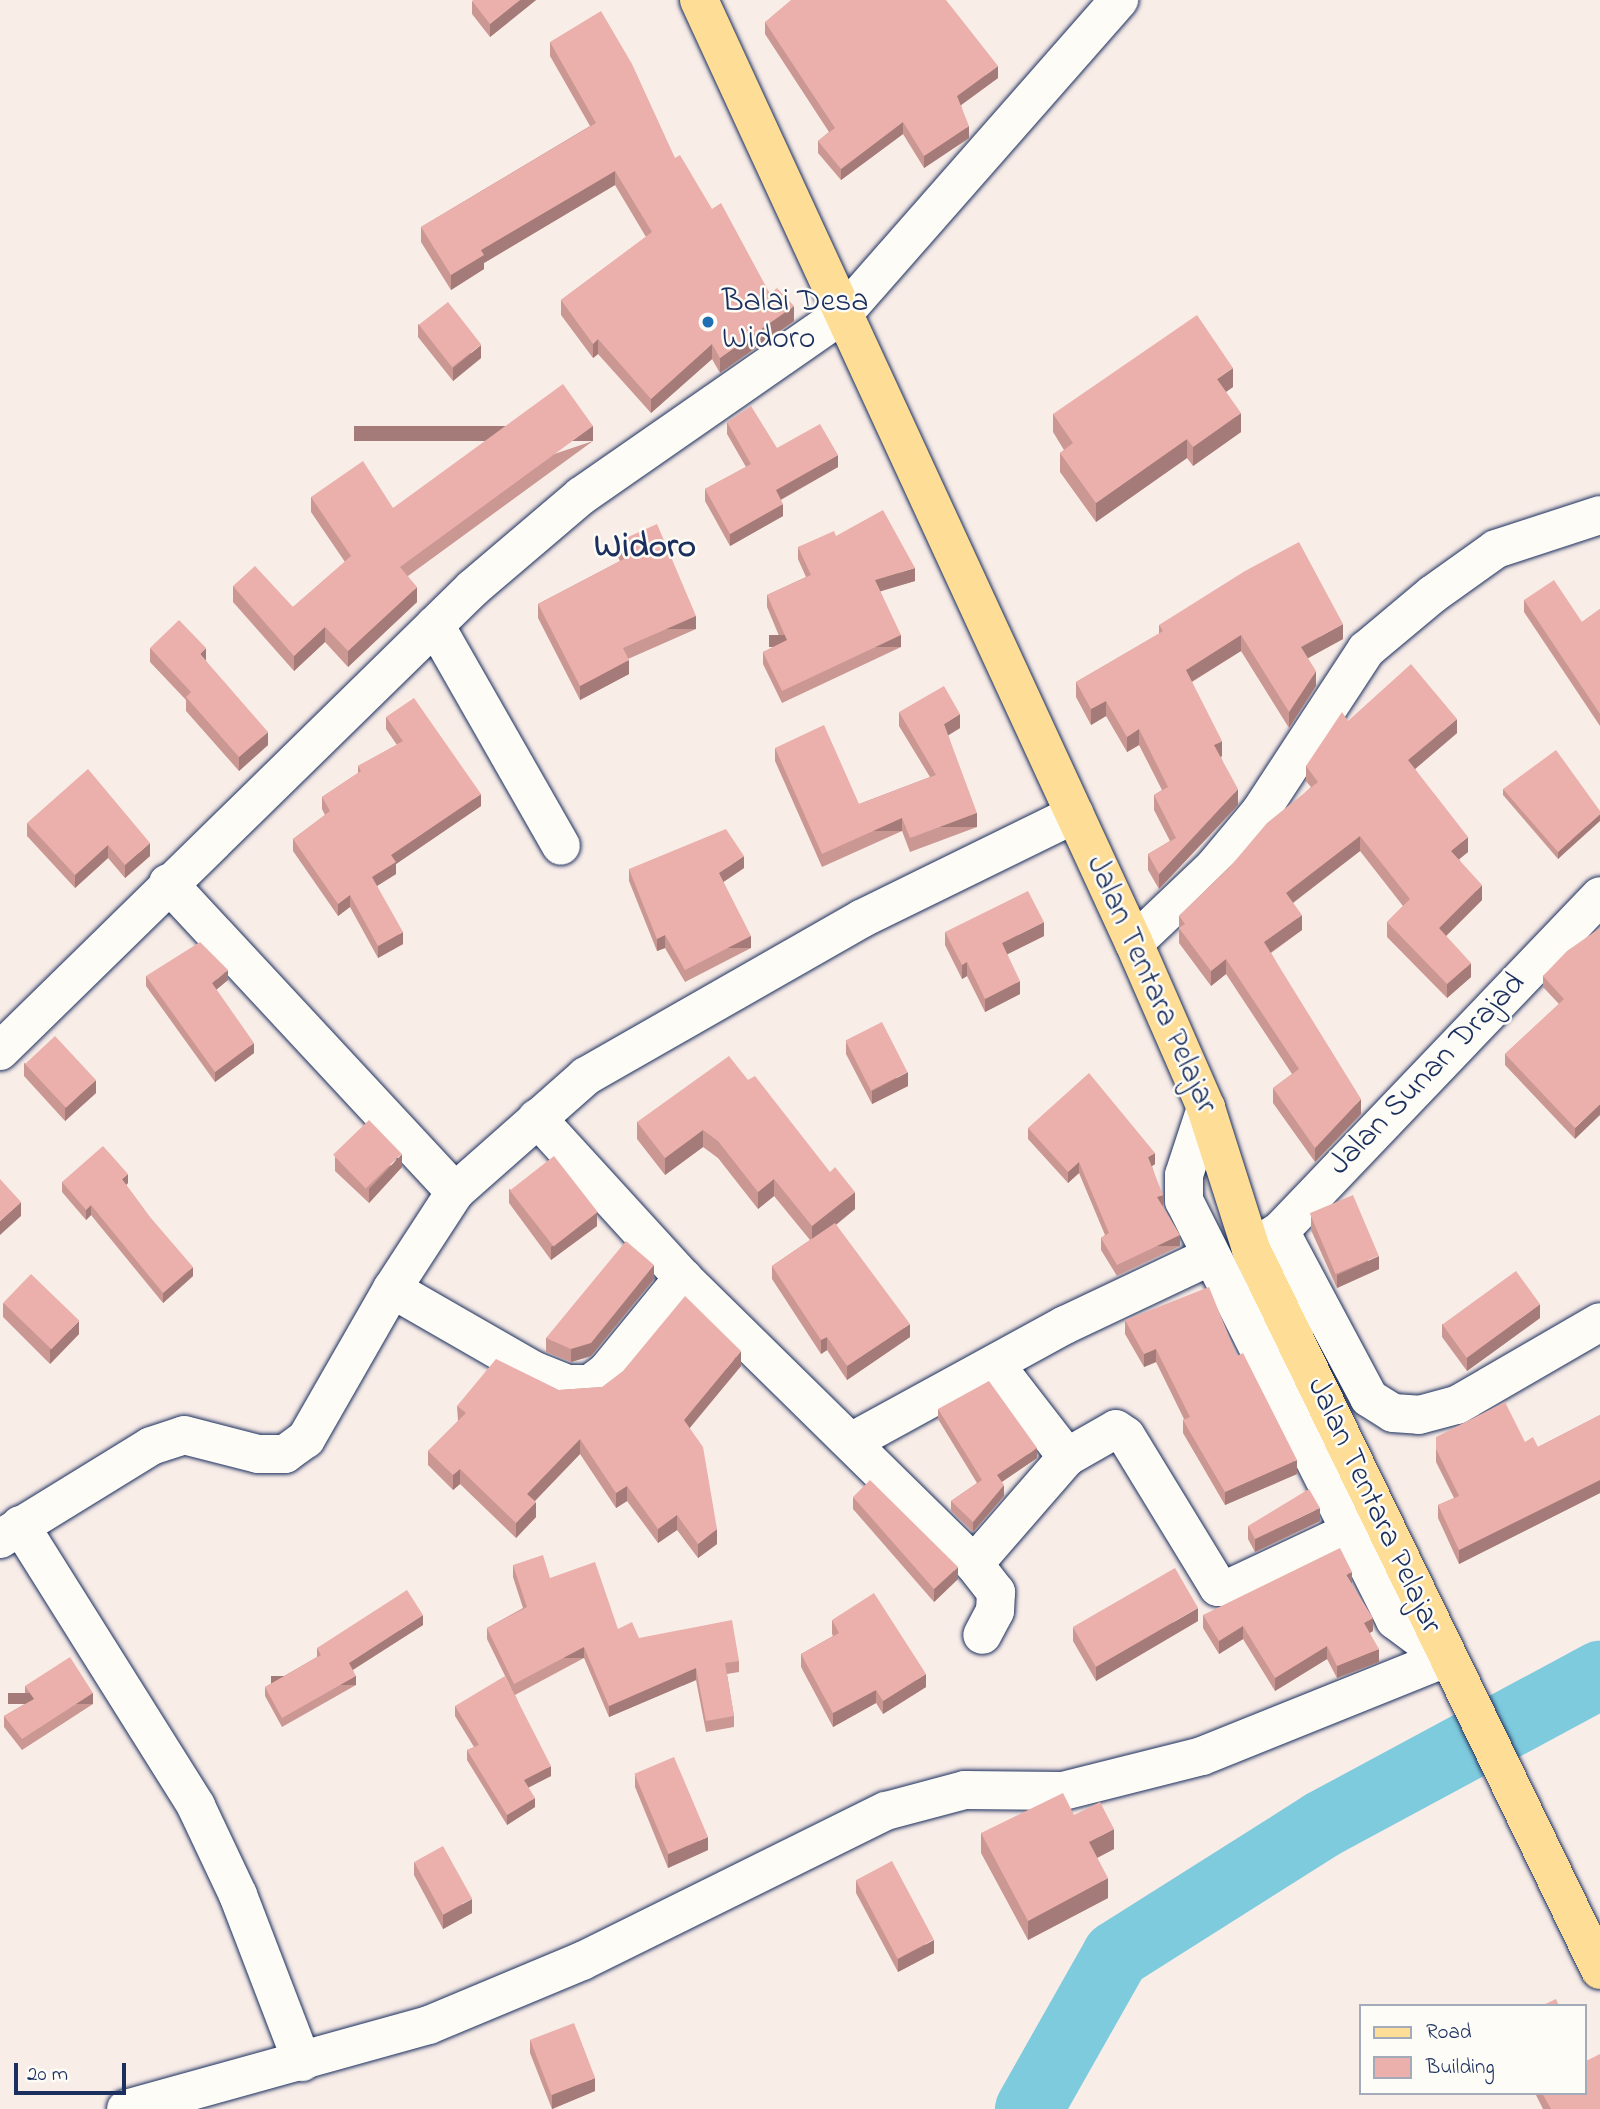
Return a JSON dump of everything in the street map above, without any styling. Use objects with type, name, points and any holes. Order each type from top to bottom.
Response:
[{"type":"main road","name":"Jalan Tentara Pelajar","points":[[699,0],[1134,943],[1451,1665],[1600,1970]]},
{"type":"street","points":[[0,1051],[168,883],[435,625],[581,496],[844,313],[1119,0]]},
{"type":"street","points":[[1134,943],[1214,867],[1259,812],[1366,650],[1433,594],[1496,549],[1600,515]]},
{"type":"street","points":[[435,625],[561,846]]},
{"type":"street","points":[[302,2062],[239,1895],[196,1806],[10,1532],[151,1447],[184,1434],[258,1454],[285,1454],[306,1439],[392,1289],[455,1192],[586,1076],[861,919],[1075,814]]},
{"type":"street","points":[[168,883],[455,1192]]},
{"type":"street","name":"Jalan Sunan Drajad","points":[[1266,1240],[1600,896]]},
{"type":"street","points":[[1206,1108],[1184,1175],[1184,1201],[1209,1256],[1395,1620],[1451,1665]]},
{"type":"street","points":[[537,1118],[683,1278],[974,1564],[996,1592],[995,1611],[982,1635]]},
{"type":"street","points":[[1266,1240],[1369,1398],[1393,1413],[1419,1415],[1457,1405],[1600,1322]]},
{"type":"street","points":[[851,1442],[995,1364],[1209,1256]]},
{"type":"street","points":[[392,1289],[533,1370],[567,1384],[590,1384],[606,1372],[683,1278]]},
{"type":"street","points":[[995,1364],[1067,1457]]},
{"type":"street","points":[[974,1564],[1067,1457],[1116,1429],[1126,1436],[1218,1587],[1233,1587],[1349,1532]]},
{"type":"street","points":[[126,2109],[429,2025],[582,1961],[886,1811],[965,1790],[1063,1791],[1202,1756],[1451,1665]]},
{"type":"building","points":[[473,0],[520,0],[490,24]]},
{"type":"building","points":[[791,0],[946,0],[998,66],[957,96],[969,126],[924,156],[903,122],[841,169],[818,141],[835,128],[765,22]]},
{"type":"building","points":[[601,11],[632,64],[675,158],[680,155],[712,209],[721,203],[770,294],[777,288],[794,306],[720,358],[712,344],[651,399],[598,339],[593,344],[561,300],[652,232],[615,171],[481,250],[484,255],[451,275],[421,227],[596,123],[550,42]]},
{"type":"building","points":[[448,302],[481,345],[452,367],[419,325]]},
{"type":"building","points":[[1197,315],[1233,368],[1217,379],[1241,413],[1193,447],[1187,439],[1096,503],[1060,453],[1073,443],[1053,414]]},
{"type":"building","points":[[563,384],[593,426],[400,567],[417,587],[348,651],[325,627],[294,656],[233,586],[255,566],[293,607],[351,556],[311,497],[363,461],[393,508]]},
{"type":"building","points":[[751,406],[777,448],[820,424],[838,455],[776,490],[783,504],[730,534],[705,489],[751,464],[727,422]]},
{"type":"building","points":[[883,510],[915,568],[875,580],[901,635],[782,691],[763,652],[787,640],[767,595],[811,575],[798,547],[834,531],[836,536]]},
{"type":"building","points":[[657,524],[696,616],[623,648],[629,660],[580,686],[538,604],[624,559],[617,542]]},
{"type":"building","points":[[1299,542],[1343,624],[1301,647],[1316,671],[1289,712],[1241,635],[1186,670],[1222,741],[1214,745],[1238,789],[1159,874],[1148,854],[1176,838],[1154,795],[1168,787],[1139,729],[1127,737],[1106,701],[1091,709],[1076,682],[1163,631],[1159,625],[1245,571]]},
{"type":"building","points":[[1554,580],[1582,622],[1600,609],[1600,714],[1524,600]]},
{"type":"building","points":[[179,620],[206,648],[200,654],[268,732],[239,757],[186,697],[191,692],[150,648]]},
{"type":"building","points":[[1411,664],[1457,719],[1408,760],[1468,837],[1451,851],[1482,885],[1439,928],[1471,963],[1447,984],[1387,922],[1410,899],[1360,836],[1286,893],[1302,915],[1264,942],[1361,1099],[1315,1148],[1273,1088],[1299,1069],[1226,959],[1211,971],[1179,928],[1185,924],[1179,916],[1229,868],[1267,823],[1318,782],[1306,766],[1342,712],[1348,721]]},
{"type":"building","points":[[944,686],[960,714],[944,724],[977,813],[910,838],[902,818],[822,854],[775,748],[824,725],[859,804],[936,775],[899,712]]},
{"type":"building","points":[[414,698],[481,794],[391,855],[396,862],[372,877],[403,932],[378,946],[350,895],[338,904],[293,839],[330,811],[322,797],[361,771],[358,766],[403,741],[386,717]]},
{"type":"building","points":[[1556,750],[1600,811],[1600,814],[1558,852],[1503,789]]},
{"type":"building","points":[[88,769],[150,843],[125,865],[108,845],[75,875],[27,823]]},
{"type":"building","points":[[726,829],[744,856],[719,873],[751,936],[685,970],[665,935],[657,939],[629,869]]},
{"type":"building","points":[[1028,891],[1044,922],[1002,943],[1020,981],[985,999],[967,962],[962,965],[945,932]]},
{"type":"building","points":[[1600,928],[1600,1104],[1575,1128],[1505,1054],[1564,999],[1543,976],[1567,951]]},
{"type":"building","points":[[200,942],[228,970],[212,983],[254,1043],[215,1072],[146,976]]},
{"type":"building","points":[[882,1022],[907,1072],[871,1091],[845,1041]]},
{"type":"building","points":[[55,1036],[96,1080],[66,1108],[25,1064]]},
{"type":"building","points":[[729,1056],[748,1080],[755,1076],[830,1172],[835,1167],[855,1192],[812,1226],[774,1179],[758,1192],[718,1141],[703,1130],[665,1158],[637,1122]]},
{"type":"building","points":[[1089,1073],[1155,1153],[1148,1157],[1163,1195],[1157,1197],[1180,1235],[1117,1265],[1101,1238],[1109,1233],[1079,1162],[1068,1172],[1028,1128]]},
{"type":"building","points":[[369,1120],[402,1154],[366,1189],[333,1155]]},
{"type":"building","points":[[103,1146],[128,1174],[122,1179],[150,1217],[193,1267],[163,1293],[91,1205],[86,1210],[62,1182]]},
{"type":"building","points":[[554,1156],[598,1212],[554,1246],[510,1190]]},
{"type":"building","points":[[0,1179],[21,1202],[0,1221]]},
{"type":"building","points":[[1353,1195],[1379,1256],[1336,1274],[1310,1213]]},
{"type":"building","points":[[835,1223],[910,1324],[847,1366],[827,1337],[821,1340],[772,1266]]},
{"type":"building","points":[[626,1241],[654,1265],[591,1343],[571,1349],[546,1338]]},
{"type":"building","points":[[1516,1271],[1540,1304],[1466,1358],[1442,1324]]},
{"type":"building","points":[[31,1274],[79,1321],[51,1349],[3,1303]]},
{"type":"building","points":[[1209,1287],[1237,1356],[1243,1353],[1297,1460],[1225,1492],[1183,1420],[1190,1417],[1156,1349],[1144,1354],[1125,1320]]},
{"type":"building","points":[[685,1296],[741,1351],[684,1420],[703,1447],[717,1529],[698,1544],[677,1515],[658,1529],[627,1486],[616,1493],[580,1439],[527,1494],[536,1502],[516,1523],[460,1469],[453,1475],[428,1451],[466,1413],[457,1406],[496,1359],[559,1390],[602,1387],[623,1371]]},
{"type":"building","points":[[989,1381],[1037,1448],[997,1475],[1004,1485],[973,1522],[951,1501],[982,1480],[938,1409]]},
{"type":"building","points":[[1505,1402],[1525,1442],[1533,1437],[1538,1447],[1600,1415],[1600,1480],[1459,1550],[1438,1505],[1459,1496],[1436,1449],[1436,1437]]},
{"type":"building","points":[[870,1480],[958,1567],[934,1589],[853,1497]]},
{"type":"building","points":[[1309,1489],[1320,1508],[1255,1539],[1248,1526]]},
{"type":"building","points":[[1340,1548],[1352,1572],[1346,1575],[1373,1618],[1364,1623],[1379,1649],[1337,1666],[1327,1646],[1275,1678],[1243,1626],[1219,1641],[1203,1615]]},
{"type":"building","points":[[543,1555],[550,1578],[595,1562],[618,1629],[632,1622],[639,1638],[732,1620],[739,1661],[725,1663],[734,1716],[706,1721],[696,1668],[609,1706],[584,1647],[514,1684],[487,1628],[527,1607],[513,1565]]},
{"type":"building","points":[[1175,1568],[1198,1608],[1096,1667],[1073,1627]]},
{"type":"building","points":[[407,1590],[423,1615],[349,1663],[356,1676],[282,1718],[265,1687],[321,1655],[317,1648]]},
{"type":"building","points":[[874,1593],[926,1674],[883,1701],[876,1690],[833,1713],[801,1654],[839,1633],[832,1620]]},
{"type":"building","points":[[70,1657],[93,1693],[22,1739],[4,1716],[34,1699],[25,1686]]},
{"type":"building","points":[[505,1676],[551,1766],[524,1780],[535,1798],[507,1815],[467,1750],[479,1745],[455,1706]]},
{"type":"building","points":[[674,1757],[708,1837],[668,1854],[634,1774]]},
{"type":"building","points":[[1063,1793],[1074,1815],[1100,1802],[1114,1829],[1089,1842],[1108,1878],[1028,1921],[981,1833]]},
{"type":"building","points":[[443,1846],[472,1898],[443,1914],[414,1862]]},
{"type":"building","points":[[892,1861],[934,1940],[898,1959],[856,1880]]},
{"type":"building","points":[[1556,1999],[1558,2004],[1545,2004]]},
{"type":"building","points":[[574,2023],[595,2078],[551,2095],[530,2040]]},
{"type":"building","points":[[1600,2054],[1600,2108],[1551,2109],[1543,2095],[1586,2095],[1586,2061]]},
{"type":"waterway","points":[[1029,2109],[1116,1955],[1323,1824],[1600,1675]]},
{"type":"place","name":"Balai Desa Widoro","points":[[708,322]]},
{"type":"district","name":"Widoro","points":[[645,548]]}]
